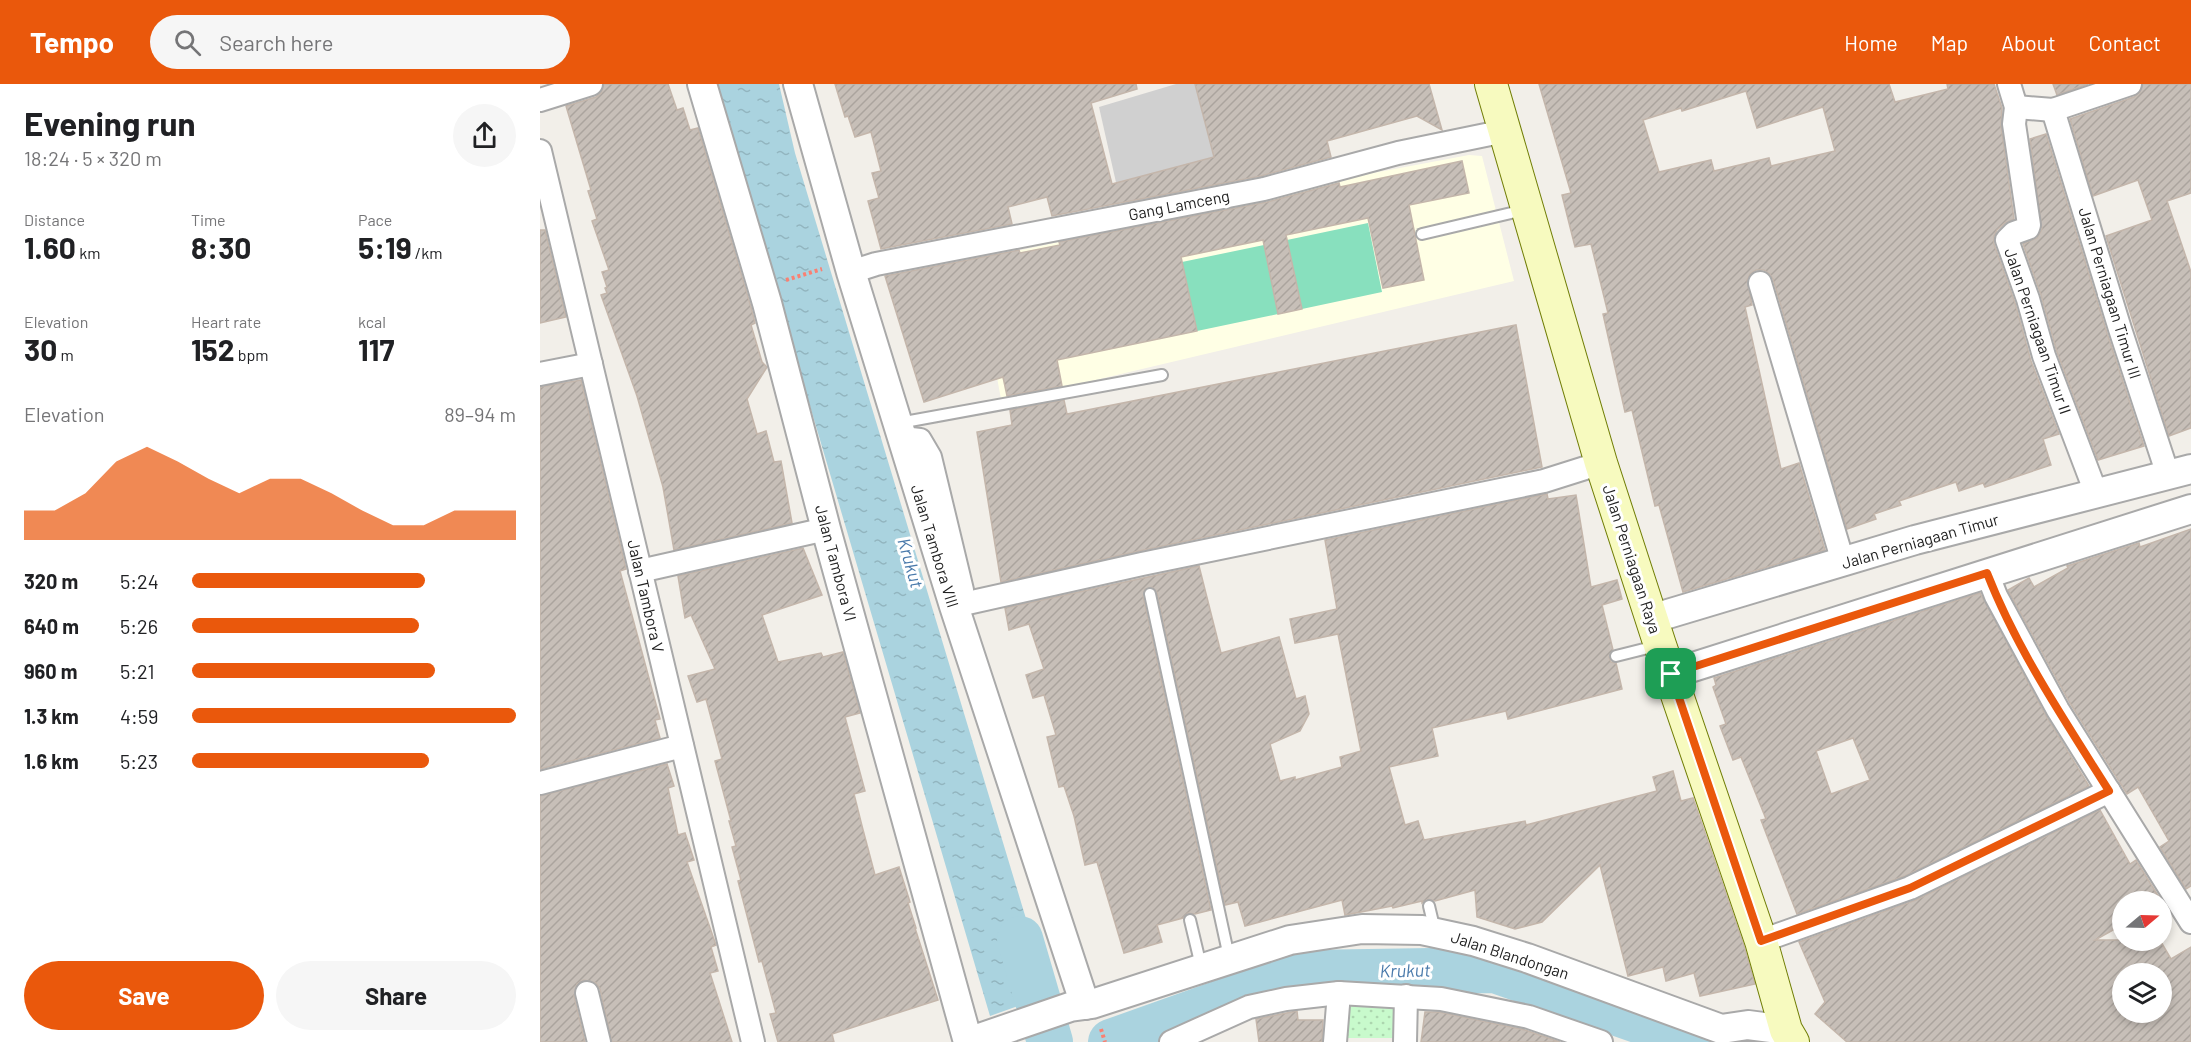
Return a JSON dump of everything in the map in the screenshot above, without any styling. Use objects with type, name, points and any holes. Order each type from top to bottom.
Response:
[{"type":"main road","name":"Jalan Perniagaan Raya","points":[[1491,84],[1601,463],[1655,632],[1761,941],[1789,1036]]},
{"type":"street","points":[[540,100],[591,84]]},
{"type":"street","name":"Jalan Tambora VI","points":[[702,84],[763,288],[826,529],[976,1040]]},
{"type":"street","name":"Jalan Tambora VIII","points":[[798,84],[841,269],[900,431],[959,605],[1077,1006]]},
{"type":"street","points":[[2009,84],[2016,107],[2053,110],[2130,84]]},
{"type":"street","name":"Jalan Perniagaan Timur II","points":[[2016,107],[2014,124],[2029,225],[2028,228],[2014,233],[2007,240],[2028,299],[2044,356],[2096,493]]},
{"type":"street","name":"Jalan Perniagaan Timur III","points":[[2053,110],[2120,329],[2180,472]]},
{"type":"street","name":"Gang Lamceng","points":[[841,269],[1264,189],[1398,153],[1505,131]]},
{"type":"street","name":"Jalan Tambora V","points":[[540,151],[753,1042]]},
{"type":"street","points":[[1760,283],[1843,562]]},
{"type":"street","points":[[540,374],[591,364]]},
{"type":"street","points":[[959,605],[1142,564],[1544,481],[1601,463]]},
{"type":"street","name":"Jalan Perniagaan Timur","points":[[1655,632],[1843,562],[1915,540],[2180,472]]},
{"type":"street","points":[[1671,674],[2191,510]]},
{"type":"street","points":[[640,571],[826,529]]},
{"type":"street","points":[[1987,573],[1996,596],[2028,657],[2191,922]]},
{"type":"street","points":[[540,783],[682,746]]},
{"type":"street","points":[[1761,941],[1910,888],[2109,791]]},
{"type":"street","name":"Jalan Blandongan","points":[[976,1040],[1290,940],[1362,929],[1422,930],[1473,941],[1527,958],[1719,1035]]},
{"type":"street","points":[[587,993],[599,1042]]},
{"type":"street","points":[[1335,1042],[1339,993]]},
{"type":"street","points":[[1171,1042],[1249,1007],[1286,999],[1339,993],[1441,999],[1529,1017],[1601,1042]]},
{"type":"street","points":[[1405,1042],[1406,996]]},
{"type":"street","points":[[1719,1035],[1748,1024],[1789,1036]]},
{"type":"lane","points":[[1422,234],[1526,209]]},
{"type":"lane","points":[[900,431],[1162,375]]},
{"type":"lane","points":[[1150,594],[1229,958]]},
{"type":"lane","points":[[1616,656],[1655,632]]},
{"type":"lane","points":[[1429,906],[1436,933]]},
{"type":"lane","points":[[1190,920],[1202,968]]},
{"type":"path","points":[[775,284],[841,269]]},
{"type":"shaded area","points":[[1176,84],[1237,84],[1205,186],[1122,209],[1099,107]]},
{"type":"shaded area","points":[[1469,155],[1482,156],[1514,281],[1066,387],[1001,399],[975,260],[1226,206],[1304,186]]},
{"type":"green space","points":[[1368,223],[1382,292],[1302,309],[1287,240]]},
{"type":"green space","points":[[1264,245],[1278,314],[1197,331],[1182,262]]},
{"type":"green space","points":[[1345,1000],[1400,1003],[1400,1038],[1341,1038]]},
{"type":"water","points":[[715,84],[779,84],[795,153],[1049,995],[990,1016]]},
{"type":"building","points":[[604,84],[668,84],[677,110],[683,108],[690,130],[698,128],[751,307],[755,323],[751,325],[762,362],[767,367],[747,399],[757,434],[766,431],[774,462],[781,461],[792,523],[674,550],[663,487],[637,396],[601,295],[607,293],[602,272],[609,270],[592,221],[597,219],[588,191],[591,190],[566,106],[596,97],[601,93]]},
{"type":"building","points":[[835,84],[1136,84],[1137,89],[1091,103],[1112,184],[1214,157],[1195,84],[1429,84],[1442,130],[1417,116],[1327,141],[1331,157],[1261,176],[1052,216],[1047,197],[1008,207],[1012,224],[881,249],[868,201],[879,198],[872,173],[881,171],[871,132],[855,137],[848,116],[845,117]]},
{"type":"building","points":[[1539,84],[1889,84],[1895,102],[1948,89],[1947,84],[1994,84],[2002,108],[2001,126],[2014,219],[1997,230],[1994,244],[2015,303],[2031,361],[2059,434],[2043,439],[2051,465],[1985,487],[1983,483],[1959,491],[1956,482],[1899,501],[1901,505],[1874,514],[1876,519],[1847,529],[1773,279],[1764,270],[1756,270],[1747,280],[1752,305],[1745,307],[1781,469],[1799,463],[1825,550],[1683,592],[1659,505],[1655,506],[1632,410],[1625,412],[1603,314],[1608,313],[1591,244],[1575,247],[1562,195],[1571,193]],"holes":[[[1746,91],[1757,128],[1823,107],[1835,151],[1771,166],[1769,158],[1714,171],[1711,160],[1659,172],[1643,120],[1681,108],[1682,111]]]},
{"type":"building","points":[[2053,84],[2088,84],[2057,95]]},
{"type":"building","points":[[2143,84],[2191,84],[2191,193],[2167,201],[2191,272],[2191,428],[2169,436],[2106,236],[2152,220],[2138,180],[2093,196],[2070,119],[2134,97],[2140,92]]},
{"type":"building","points":[[2046,134],[2144,446],[2098,460],[2057,352],[2041,295],[2023,244],[2037,238],[2042,229],[2030,139]]},
{"type":"building","points":[[1462,161],[1469,193],[1409,205],[1424,280],[1383,288],[1368,218],[1286,235],[1302,309],[1278,314],[1263,240],[1181,257],[1197,331],[1057,360],[1062,386],[1007,396],[1003,377],[924,402],[885,276],[1019,250],[1020,253],[1060,245],[1059,242],[1267,202],[1339,183],[1340,187]]},
{"type":"building","points":[[540,230],[545,230],[566,317],[540,323]]},
{"type":"building","points":[[1516,325],[1542,467],[1001,582],[977,432],[1012,425],[1010,410],[1064,400],[1067,414]]},
{"type":"building","points":[[581,380],[626,569],[620,571],[660,719],[655,720],[660,738],[540,769],[540,387]]},
{"type":"building","points":[[1547,494],[1548,499],[1576,495],[1591,587],[1617,580],[1622,599],[1602,605],[1613,650],[1609,657],[1611,662],[1616,663],[1622,689],[1508,719],[1506,711],[1432,728],[1438,756],[1389,767],[1405,825],[1418,821],[1424,840],[1525,821],[1526,825],[1657,791],[1653,777],[1673,771],[1681,801],[1693,798],[1755,984],[1700,996],[1694,973],[1666,981],[1663,967],[1628,976],[1600,865],[1542,922],[1515,929],[1477,917],[1475,890],[1435,901],[1428,899],[1422,903],[1422,901],[1345,915],[1342,900],[1245,926],[1238,902],[1225,905],[1157,592],[1152,587],[1145,589],[1143,596],[1211,910],[1195,914],[1188,913],[1183,918],[1157,925],[1162,942],[1124,953],[1097,862],[1085,865],[1074,816],[1064,786],[1059,787],[1047,737],[1056,735],[1044,695],[1033,698],[1026,675],[1044,669],[1029,624],[1009,630],[1005,608],[1199,566],[1221,653],[1279,637],[1296,699],[1305,696],[1309,714],[1300,731],[1270,744],[1280,781],[1295,777],[1295,780],[1342,767],[1340,757],[1361,751],[1338,634],[1295,643],[1290,619],[1337,609],[1325,540]]},
{"type":"building","points":[[2191,529],[2191,886],[2186,889],[2160,847],[2169,841],[2138,787],[2127,794],[2070,703],[2008,590],[2029,578],[2034,587],[2068,568],[2067,566],[2139,543],[2140,547]]},
{"type":"building","points":[[803,548],[822,595],[762,615],[778,662],[821,653],[823,657],[843,652],[860,713],[845,717],[865,791],[854,794],[875,875],[899,867],[915,928],[938,1000],[832,1034],[834,1042],[778,1042],[770,1014],[776,1013],[762,961],[759,962],[738,881],[741,880],[732,847],[736,846],[715,761],[722,759],[706,699],[697,702],[688,676],[715,669],[691,615],[685,618],[678,576]]},
{"type":"building","points":[[1980,593],[2046,716],[2089,786],[1905,876],[1797,914],[1761,820],[1766,819],[1741,757],[1733,760],[1720,726],[1726,724],[1713,687],[1716,685],[1714,678]],"holes":[[[1853,738],[1870,780],[1831,794],[1816,751]]]},
{"type":"building","points":[[667,764],[674,786],[668,788],[678,835],[685,833],[694,860],[687,862],[716,945],[711,947],[718,971],[710,973],[732,1042],[612,1042],[600,989],[596,983],[584,980],[577,984],[574,996],[585,1042],[540,1042],[540,796]]},
{"type":"building","points":[[2100,810],[2130,864],[2136,860],[2155,891],[2112,891],[2112,931],[2095,940],[2112,940],[2112,951],[2166,951],[2171,959],[2191,947],[2191,1042],[1847,1042],[1815,1014],[1825,1002],[1799,942],[1916,900]]},
{"type":"building","points":[[1297,1011],[1298,1020],[1323,1020],[1322,1042],[1259,1042],[1256,1019]]},
{"type":"building","points":[[1425,1012],[1439,1012],[1525,1030],[1560,1042],[1421,1042]]},
{"type":"waterway","name":"Krukut","points":[[1020,939],[1050,1042]]},
{"type":"waterway","name":"Krukut","points":[[1111,1042],[1305,973],[1495,970],[1700,1042]]},
{"type":"route","points":[[1987,573],[1996,596],[2028,657],[2109,791],[1910,888],[1761,941],[1671,674],[1987,573]]}]
